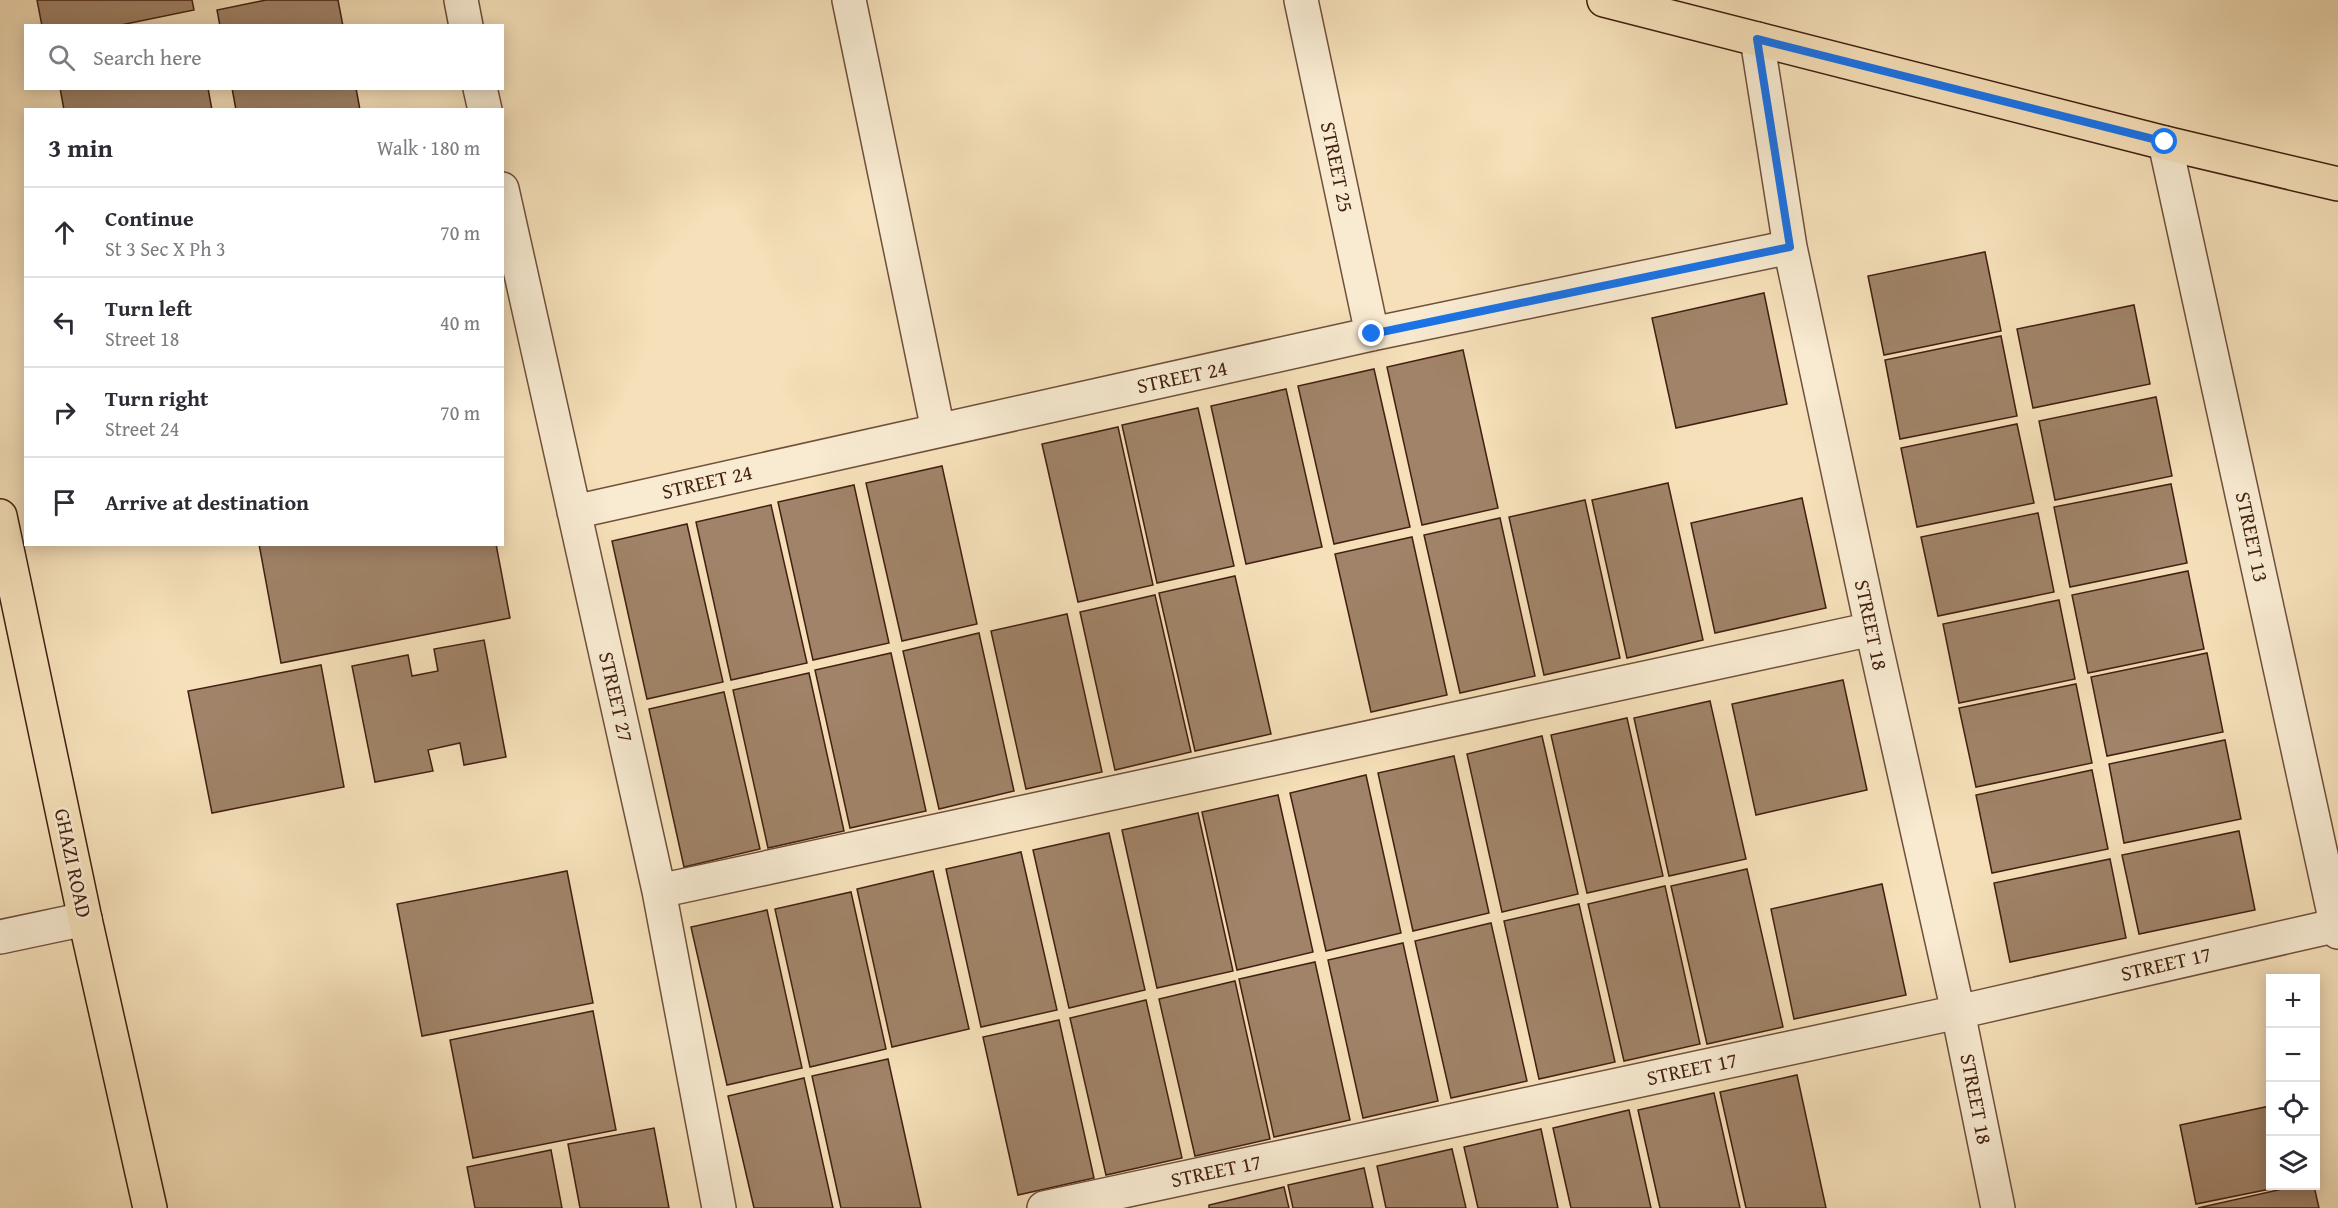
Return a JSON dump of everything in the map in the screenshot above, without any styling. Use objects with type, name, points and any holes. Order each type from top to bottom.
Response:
[{"type":"main road","points":[[1604,0],[2338,184]]},
{"type":"main road","name":"GHAZI ROAD","points":[[0,516],[85,919],[150,1208]]},
{"type":"street","points":[[460,0],[466,24]]},
{"type":"street","points":[[849,0],[938,430]]},
{"type":"street","name":"STREET 25","points":[[1301,0],[1372,334]]},
{"type":"street","name":"STREET 18","points":[[1757,39],[1790,247],[1872,629],[1958,1012],[1998,1208]]},
{"type":"street","points":[[480,90],[485,108]]},
{"type":"street","name":"STREET 13","points":[[2165,142],[2338,927]]},
{"type":"street","name":"STREET 27","points":[[504,198],[660,891],[719,1208]]},
{"type":"street","name":"STREET 24","points":[[574,512],[1372,334],[1790,247]]},
{"type":"street","points":[[660,891],[1872,629]]},
{"type":"street","points":[[0,937],[85,919]]},
{"type":"street","name":"STREET 17","points":[[1044,1208],[1958,1012],[2338,927]]},
{"type":"building","points":[[37,0],[192,0],[194,10],[126,24],[42,24]]},
{"type":"building","points":[[266,0],[338,0],[343,24],[220,24],[217,10]]},
{"type":"building","points":[[60,90],[208,90],[212,108],[64,108]]},
{"type":"building","points":[[232,90],[356,90],[360,108],[236,108]]},
{"type":"building","points":[[1985,252],[2001,331],[1884,355],[1868,276]]},
{"type":"building","points":[[1764,293],[1787,404],[1676,428],[1652,318]]},
{"type":"building","points":[[2134,305],[2150,384],[2033,408],[2017,329]]},
{"type":"building","points":[[2001,336],[2017,416],[1900,439],[1885,360]]},
{"type":"building","points":[[1463,350],[1498,508],[1422,525],[1387,367]]},
{"type":"building","points":[[1374,369],[1410,527],[1334,544],[1298,386]]},
{"type":"building","points":[[1286,389],[1322,547],[1246,564],[1211,406]]},
{"type":"building","points":[[2156,397],[2172,476],[2055,500],[2039,421]]},
{"type":"building","points":[[1198,408],[1234,566],[1157,583],[1122,425]]},
{"type":"building","points":[[2017,424],[2034,503],[1917,527],[1901,448]]},
{"type":"building","points":[[1118,427],[1153,585],[1078,602],[1042,444]]},
{"type":"building","points":[[942,466],[977,624],[902,641],[866,483]]},
{"type":"building","points":[[1668,483],[1703,640],[1627,658],[1592,500]]},
{"type":"building","points":[[2171,484],[2187,563],[2070,587],[2054,507]]},
{"type":"building","points":[[854,485],[889,643],[813,660],[778,502]]},
{"type":"building","points":[[1802,498],[1826,608],[1715,633],[1691,523]]},
{"type":"building","points":[[1585,500],[1620,658],[1544,675],[1509,517]]},
{"type":"building","points":[[771,505],[807,663],[731,680],[696,522]]},
{"type":"building","points":[[2038,513],[2054,592],[1938,616],[1921,537]]},
{"type":"building","points":[[1500,518],[1535,676],[1460,693],[1424,535]]},
{"type":"building","points":[[687,524],[723,682],[647,699],[612,541]]},
{"type":"building","points":[[1412,537],[1447,695],[1371,712],[1335,554]]},
{"type":"building","points":[[259,546],[496,546],[510,618],[281,663]]},
{"type":"building","points":[[2188,571],[2204,649],[2088,673],[2072,595]]},
{"type":"building","points":[[1235,576],[1271,734],[1195,751],[1159,593]]},
{"type":"building","points":[[1155,595],[1191,752],[1115,770],[1080,612]]},
{"type":"building","points":[[2059,600],[2075,679],[1959,703],[1943,624]]},
{"type":"building","points":[[1067,614],[1102,772],[1026,789],[991,631]]},
{"type":"building","points":[[979,633],[1014,791],[939,809],[903,651]]},
{"type":"building","points":[[484,640],[506,757],[464,765],[460,743],[428,750],[433,771],[375,782],[352,666],[408,655],[412,676],[438,671],[434,649]]},
{"type":"building","points":[[891,653],[926,811],[850,828],[815,670]]},
{"type":"building","points":[[2207,653],[2223,732],[2107,756],[2091,677]]},
{"type":"building","points":[[321,665],[344,787],[212,813],[188,691]]},
{"type":"building","points":[[809,673],[844,831],[768,848],[733,690]]},
{"type":"building","points":[[1843,680],[1867,790],[1756,815],[1732,704]]},
{"type":"building","points":[[2076,684],[2092,763],[1976,787],[1959,708]]},
{"type":"building","points":[[724,692],[760,849],[684,867],[649,709]]},
{"type":"building","points":[[1710,701],[1746,859],[1669,876],[1634,718]]},
{"type":"building","points":[[1627,718],[1663,876],[1587,893],[1551,735]]},
{"type":"building","points":[[1542,736],[1578,894],[1502,912],[1467,754]]},
{"type":"building","points":[[2225,740],[2241,819],[2124,843],[2109,764]]},
{"type":"building","points":[[1454,756],[1489,913],[1413,931],[1378,773]]},
{"type":"building","points":[[2092,770],[2108,849],[1992,873],[1976,795]]},
{"type":"building","points":[[1366,775],[1401,933],[1326,951],[1290,793]]},
{"type":"building","points":[[1278,795],[1313,952],[1237,970],[1202,812]]},
{"type":"building","points":[[1198,813],[1233,971],[1157,988],[1122,830]]},
{"type":"building","points":[[2239,831],[2255,910],[2139,934],[2122,855]]},
{"type":"building","points":[[1109,833],[1145,990],[1069,1008],[1033,850]]},
{"type":"building","points":[[1021,852],[1057,1010],[981,1027],[946,869]]},
{"type":"building","points":[[2110,859],[2126,938],[2010,962],[1994,883]]},
{"type":"building","points":[[1747,869],[1783,1027],[1707,1044],[1671,886]]},
{"type":"building","points":[[567,871],[593,1003],[422,1036],[397,904]]},
{"type":"building","points":[[933,871],[969,1029],[892,1047],[857,889]]},
{"type":"building","points":[[1882,884],[1906,995],[1794,1019],[1771,909]]},
{"type":"building","points":[[1665,886],[1700,1044],[1624,1061],[1588,904]]},
{"type":"building","points":[[851,892],[886,1049],[810,1067],[775,909]]},
{"type":"building","points":[[1579,904],[1615,1062],[1539,1079],[1504,921]]},
{"type":"building","points":[[767,910],[802,1068],[727,1085],[691,927]]},
{"type":"building","points":[[1491,923],[1527,1081],[1451,1098],[1415,941]]},
{"type":"building","points":[[1403,943],[1438,1101],[1363,1118],[1328,960]]},
{"type":"building","points":[[1315,962],[1350,1120],[1274,1137],[1239,979]]},
{"type":"building","points":[[1235,981],[1270,1139],[1195,1156],[1159,999]]},
{"type":"building","points":[[1146,1000],[1182,1158],[1106,1175],[1070,1018]]},
{"type":"building","points":[[593,1011],[616,1130],[473,1158],[450,1040]]},
{"type":"building","points":[[1059,1020],[1094,1178],[1018,1195],[983,1037]]},
{"type":"building","points":[[888,1059],[921,1208],[841,1208],[812,1076]]},
{"type":"building","points":[[1797,1075],[1826,1208],[1746,1208],[1720,1092]]},
{"type":"building","points":[[804,1078],[833,1208],[754,1208],[728,1096]]},
{"type":"building","points":[[1714,1093],[1740,1208],[1660,1208],[1638,1110]]},
{"type":"building","points":[[2266,1107],[2266,1190],[2196,1204],[2180,1125]]},
{"type":"building","points":[[1629,1110],[1651,1208],[1571,1208],[1553,1128]]},
{"type":"building","points":[[654,1128],[669,1208],[580,1208],[568,1144]]},
{"type":"building","points":[[1541,1129],[1558,1208],[1478,1208],[1464,1147]]},
{"type":"building","points":[[1452,1149],[1466,1208],[1386,1208],[1377,1166]]},
{"type":"building","points":[[551,1150],[562,1208],[475,1208],[467,1167]]},
{"type":"building","points":[[1364,1168],[1373,1208],[1293,1208],[1288,1185]]},
{"type":"building","points":[[1284,1187],[1289,1208],[1209,1208],[1209,1205]]},
{"type":"building","points":[[2278,1190],[2315,1190],[2319,1208],[2198,1208]]},
{"type":"route","points":[[1372,334],[1790,247],[1757,39],[2165,142]]}]
